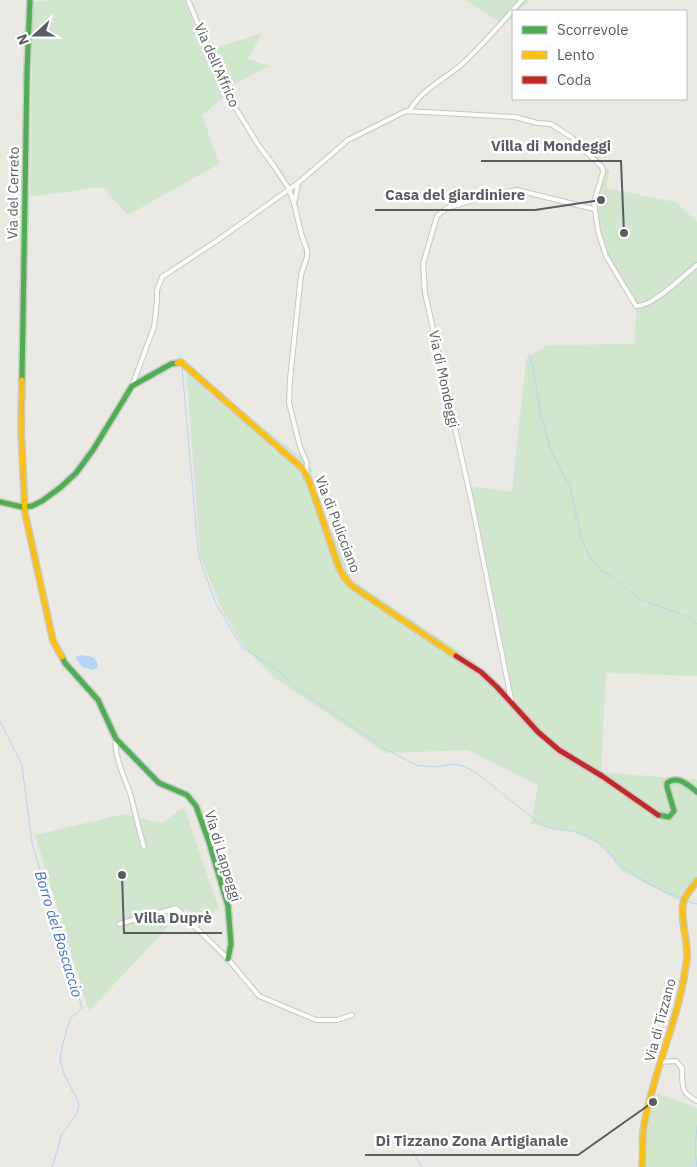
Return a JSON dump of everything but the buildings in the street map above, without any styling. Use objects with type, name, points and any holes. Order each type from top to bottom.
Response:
[{"type":"street","name":"Via del Cerreto","points":[[24,507],[21,429],[27,71],[30,0]]},
{"type":"street","name":"Via dell'Affrico","points":[[188,0],[228,96],[259,146],[289,189]]},
{"type":"street","points":[[513,10],[522,0]]},
{"type":"street","points":[[132,386],[154,327],[157,300],[156,290],[158,282],[162,277],[282,195],[348,140],[410,110],[432,86],[460,66],[489,38],[512,12]]},
{"type":"street","points":[[410,110],[515,117],[537,123],[551,124],[560,128],[571,137],[602,167],[603,172],[594,202],[598,231],[606,256],[636,306],[641,306],[654,300],[697,266]]},
{"type":"street","points":[[282,178],[284,188],[282,195]]},
{"type":"street","points":[[294,203],[298,183]]},
{"type":"street","points":[[289,189],[307,250],[307,257],[301,275],[289,403],[300,447],[307,463],[306,472]]},
{"type":"street","name":"Via di Mondeggi","points":[[512,704],[472,504],[425,293],[423,264],[437,216],[447,208],[487,196],[517,190],[594,208]]},
{"type":"street","name":"Via di Pulicciano","points":[[24,507],[42,501],[76,473],[93,450],[132,386],[171,364],[181,362],[297,462],[306,472],[339,568],[346,580],[357,590],[470,664],[489,679],[538,732],[559,750],[602,776],[659,816],[669,817],[674,811],[667,788],[669,780],[679,779],[697,792]]},
{"type":"street","points":[[0,502],[24,507]]},
{"type":"street","name":"Via di Lappeggi","points":[[24,507],[53,641],[65,663],[98,700],[116,739],[158,782],[187,795],[196,806],[228,906],[231,944],[228,959]]},
{"type":"street","name":"Via di Lappeggi","points":[[116,739],[115,743],[120,763],[131,796],[144,847]]},
{"type":"street","name":"Via di Tizzano","points":[[642,1167],[642,1134],[685,972],[687,954],[683,914],[685,900],[697,881]]},
{"type":"street","points":[[119,924],[176,908],[228,959],[259,996],[316,1020],[337,1020],[352,1015]]},
{"type":"street","points":[[660,1062],[676,1061],[682,1068],[681,1085],[687,1094],[697,1101]]},
{"type":"green space","points":[[55,0],[184,0],[205,51],[262,33],[248,59],[269,66],[227,88],[224,97],[202,115],[219,164],[128,215],[102,187],[30,197],[33,2]]},
{"type":"green space","points":[[466,0],[530,0],[520,10],[512,10],[512,17],[504,25]]},
{"type":"green space","points":[[606,168],[610,171],[606,188],[676,202],[697,222],[697,676],[606,673],[601,772],[697,780],[697,878],[682,902],[622,871],[604,847],[572,831],[531,824],[538,785],[468,750],[386,753],[275,678],[243,646],[221,608],[200,555],[186,364],[216,391],[309,463],[329,531],[334,534],[351,579],[471,659],[513,701],[509,670],[470,486],[512,492],[526,359],[547,345],[635,344],[636,308],[641,307],[636,303],[603,246],[596,207]]},
{"type":"green space","points":[[184,807],[219,909],[203,917],[185,909],[89,1011],[35,835],[124,814],[162,823]]},
{"type":"green space","points":[[657,1093],[697,1108],[697,1167],[646,1167],[647,1126]]},
{"type":"water","points":[[82,655],[93,657],[98,667],[93,670],[82,667],[75,657]]},
{"type":"waterway","points":[[529,354],[534,372],[540,412],[550,448],[570,487],[581,538],[589,556],[601,570],[613,577],[639,599],[686,616],[697,624]]},
{"type":"waterway","points":[[182,368],[198,548],[200,560],[216,604],[242,647],[279,671],[296,687],[378,744]]},
{"type":"waterway","name":"Borro del Boscaccio","points":[[0,721],[22,765],[32,843],[82,1008],[70,1019],[60,1059],[64,1074],[78,1101],[79,1107],[76,1115],[62,1134],[52,1167]]},
{"type":"waterway","points":[[382,747],[416,765],[434,767],[454,764],[466,767],[479,775],[543,826],[577,832],[588,836],[639,878],[683,899]]},
{"type":"waterway","points":[[687,901],[697,904]]},
{"type":"waterway","points":[[697,1126],[695,1149],[697,1167]]},
{"type":"waterway","points":[[413,1152],[422,1167]]},
{"type":"traffic: fast","points":[[22,380],[27,71],[30,0]]},
{"type":"traffic: fast","points":[[0,502],[22,507],[32,506],[61,487],[76,473],[93,450],[132,386],[171,364],[177,363]]},
{"type":"traffic: fast","points":[[62,657],[65,663],[98,700],[116,739],[159,783],[187,795],[196,806],[228,906],[231,944],[228,959]]},
{"type":"traffic: fast","points":[[658,815],[669,817],[674,811],[667,783],[679,780],[697,792]]},
{"type":"traffic: slow","points":[[177,363],[181,362],[303,469],[310,483],[339,568],[352,586],[456,656]]},
{"type":"traffic: slow","points":[[22,380],[21,429],[25,513],[53,641],[62,657]]},
{"type":"traffic: slow","points":[[642,1167],[643,1130],[648,1104],[684,979],[687,957],[683,921],[684,900],[697,881]]},
{"type":"traffic: jam","points":[[456,656],[481,672],[538,732],[559,750],[602,776],[658,815]]},
{"type":"place","name":"Casa del giardiniere","points":[[601,200]]},
{"type":"place","name":"Villa di Mondeggi","points":[[624,233]]},
{"type":"place","name":"Villa Duprè","points":[[122,875]]},
{"type":"place","name":"Di Tizzano Zona Artigianale","points":[[653,1102]]}]
